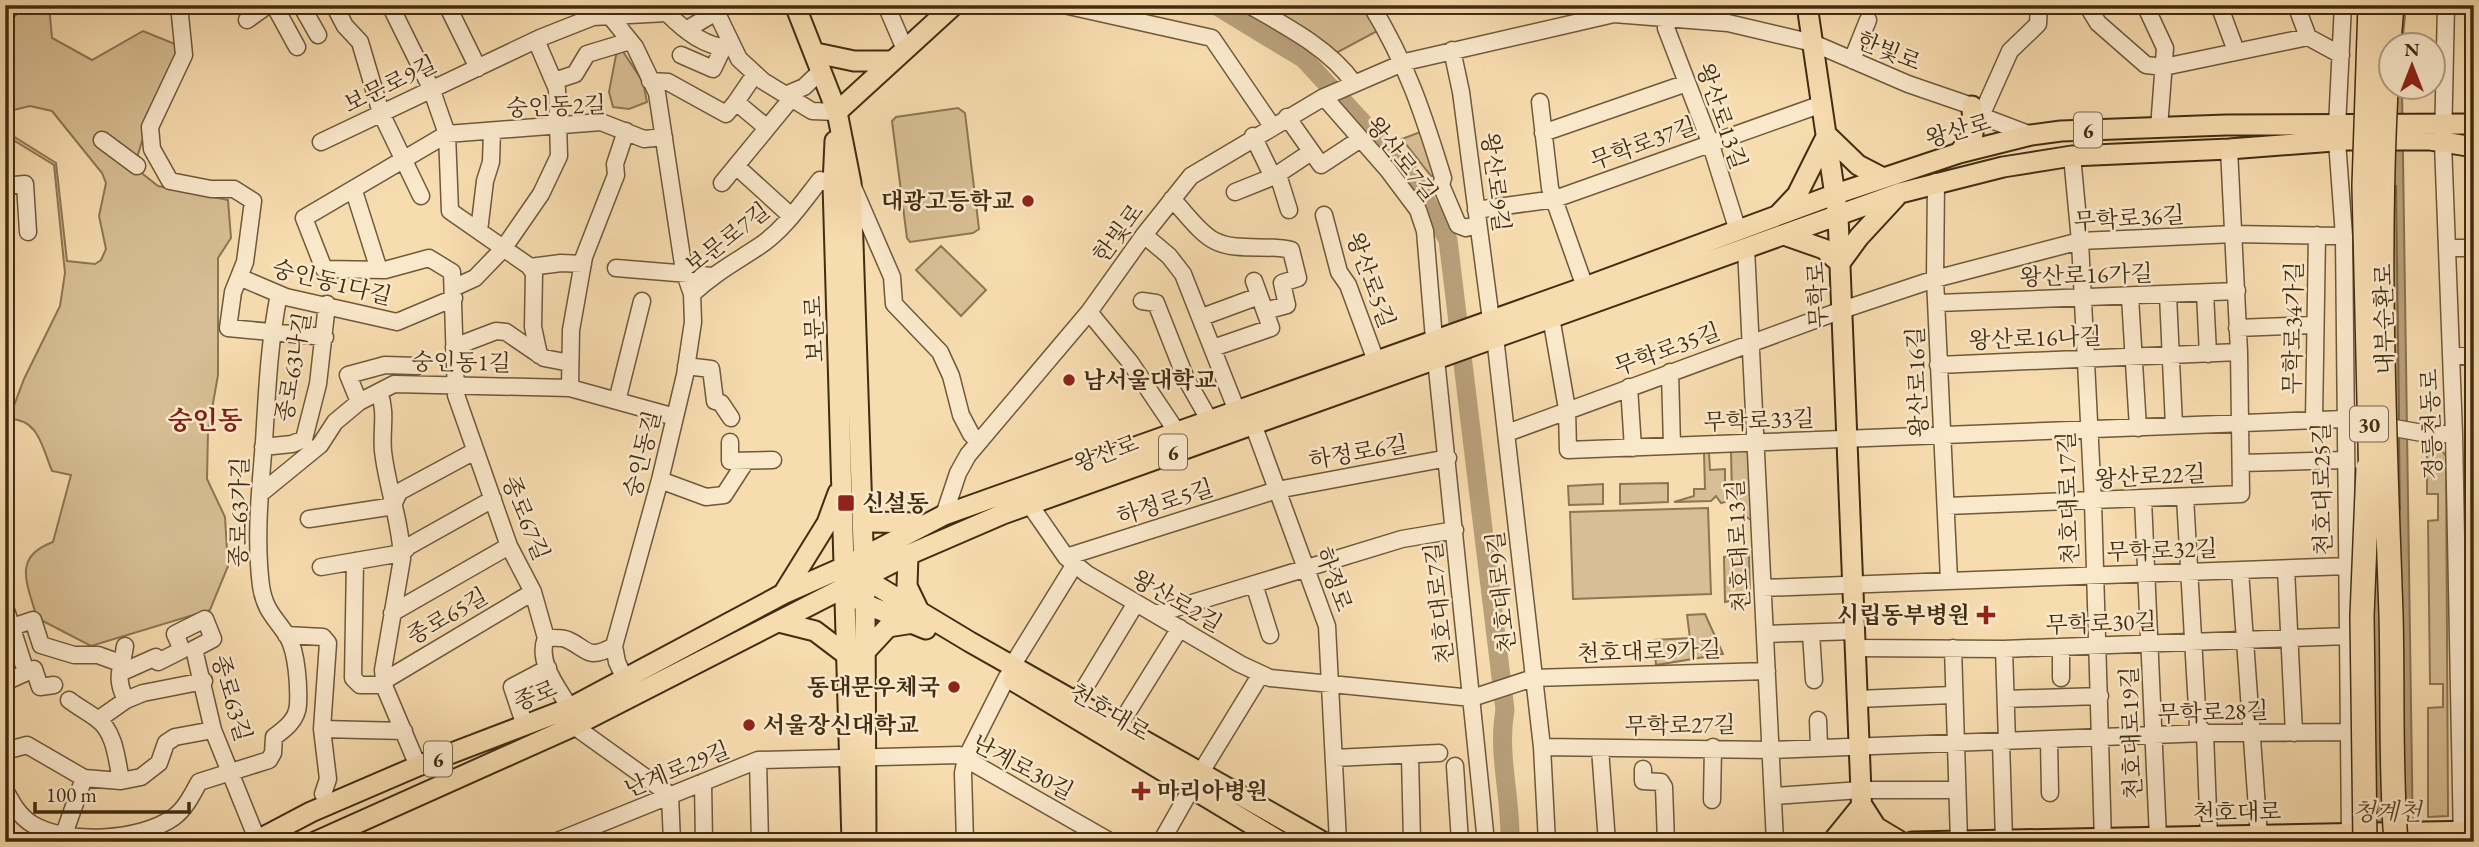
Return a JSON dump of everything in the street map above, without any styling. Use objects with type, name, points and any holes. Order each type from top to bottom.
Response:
[{"type":"highway","name":"내부순환로","points":[[2370,5],[2364,186],[2396,842]]},
{"type":"highway","name":"내부순환로","points":[[2382,842],[2377,438],[2383,176],[2392,5]]},
{"type":"highway","points":[[2377,438],[2397,600],[2414,837]]},
{"type":"highway","points":[[2356,837],[2362,616],[2377,438]]},
{"type":"main road","name":"보문로","points":[[795,5],[837,111],[842,183],[852,508],[844,546],[844,567],[852,600],[855,630],[858,759]]},
{"type":"main road","points":[[837,111],[904,47],[954,5]]},
{"type":"main road","name":"무학로","points":[[1807,5],[1838,216],[1863,842]]},
{"type":"main road","points":[[819,62],[889,61]]},
{"type":"main road","points":[[1959,153],[1973,134],[1976,111]]},
{"type":"main road","name":"왕산로","points":[[1487,331],[1551,317],[1742,240],[1777,216],[1836,194],[1959,153],[2031,135],[2226,125],[2342,133],[2437,133],[2474,124]]},
{"type":"main road","name":"왕산로","points":[[1487,331],[1585,288],[1742,240],[1784,235],[1936,182],[2033,160],[2229,149],[2342,133]]},
{"type":"main road","name":"왕산로","points":[[2437,133],[2474,147]]},
{"type":"main road","points":[[1777,216],[1797,195],[1827,135],[1850,160],[1883,178]]},
{"type":"main road","name":"보문로","points":[[842,183],[843,479],[870,552],[863,578]]},
{"type":"main road","points":[[1784,235],[1824,249],[1840,263],[1859,237],[1900,193]]},
{"type":"main road","name":"6","points":[[1437,348],[1487,331]]},
{"type":"main road","name":"왕산로","points":[[844,567],[934,519],[1376,360],[1437,348]]},
{"type":"main road","name":"왕산로","points":[[863,578],[908,555],[1030,505],[1253,424],[1437,348]]},
{"type":"main road","points":[[783,594],[827,523],[843,479]]},
{"type":"main road","points":[[852,508],[873,522],[934,519]]},
{"type":"main road","points":[[908,555],[907,586],[917,617]]},
{"type":"main road","points":[[844,567],[917,617]]},
{"type":"main road","name":"종로","points":[[255,840],[418,766],[525,726],[572,717],[623,677],[783,594],[844,567]]},
{"type":"main road","name":"종로","points":[[315,842],[572,717],[634,696],[827,598],[852,600],[863,578]]},
{"type":"main road","points":[[787,618],[852,600],[917,617]]},
{"type":"main road","points":[[787,618],[856,655],[888,627],[917,617]]},
{"type":"main road","name":"천호대로","points":[[917,617],[1196,781],[1324,842]]},
{"type":"main road","name":"천호대로","points":[[1009,671],[1076,702],[1119,726],[1281,842]]},
{"type":"main road","points":[[852,842],[858,759]]},
{"type":"main road","points":[[858,759],[866,842]]},
{"type":"main road","points":[[1832,842],[1851,822],[1862,798]]},
{"type":"main road","points":[[1862,798],[1876,827],[1901,842]]},
{"type":"main road","name":"천호대로","points":[[1912,842],[2259,836],[2414,837],[2465,834]]},
{"type":"street","points":[[179,5],[184,55],[150,127],[152,149],[170,181],[211,189],[234,189],[253,201],[245,262],[239,276],[228,327],[325,337]]},
{"type":"street","points":[[247,20],[268,5]]},
{"type":"street","points":[[274,5],[297,47]]},
{"type":"street","points":[[301,5],[318,35]]},
{"type":"street","points":[[334,5],[345,26],[360,42],[381,113],[421,196]]},
{"type":"street","points":[[390,5],[431,88],[447,134],[450,211],[530,267],[534,273],[536,290],[533,327],[539,355]]},
{"type":"street","points":[[447,5],[478,68]]},
{"type":"street","points":[[886,5],[904,47]]},
{"type":"street","points":[[1064,5],[1212,38],[1279,121],[1321,165],[1359,140]]},
{"type":"street","points":[[1249,5],[1275,12],[1342,67],[1353,82]]},
{"type":"street","points":[[1371,5],[1405,62],[1443,178],[1441,185],[1458,225],[1466,228],[1477,217]]},
{"type":"street","points":[[1976,111],[2010,51],[2038,24],[2039,5]]},
{"type":"street","points":[[2087,5],[2098,23],[2146,65],[2164,66],[2308,37],[2341,55]]},
{"type":"street","points":[[2145,5],[2165,48],[2159,128]]},
{"type":"street","points":[[2219,5],[2236,51]]},
{"type":"street","points":[[2296,5],[2308,37]]},
{"type":"street","name":"천호대로25길","points":[[2343,5],[2341,55],[2349,732],[2356,837]]},
{"type":"street","name":"정릉천동로","points":[[2445,5],[2437,133],[2448,248],[2465,834]]},
{"type":"street","points":[[686,30],[714,9],[727,47],[755,74],[812,111],[837,111]]},
{"type":"street","name":"보문로9길","points":[[321,142],[431,88],[605,10],[667,13],[686,30],[727,47]]},
{"type":"street","name":"숭인동길","points":[[605,10],[630,41],[657,93],[684,271],[692,295],[686,366],[675,417],[614,646]]},
{"type":"street","name":"한빛로","points":[[934,519],[958,473],[979,442],[1089,312],[1144,235],[1191,176],[1253,136],[1324,97],[1353,82],[1405,62],[1614,13],[1672,11],[1813,43],[2031,135]]},
{"type":"street","name":"왕산로13길","points":[[1672,11],[1666,28],[1710,142],[1742,240]]},
{"type":"street","points":[[1852,60],[1868,20]]},
{"type":"street","name":"숭인동1다길","points":[[239,276],[279,294],[397,322],[454,293],[475,278],[503,249],[541,194],[559,156],[557,89],[536,40]]},
{"type":"street","points":[[554,81],[575,74],[587,54],[630,41]]},
{"type":"street","points":[[681,55],[713,69],[727,47]]},
{"type":"street","name":"왕산로9길","points":[[1452,50],[1461,92],[1477,217],[1487,331]]},
{"type":"street","points":[[722,183],[788,97],[804,87],[819,62]]},
{"type":"street","points":[[650,81],[668,82],[726,114],[755,74]]},
{"type":"street","points":[[1543,132],[1687,83]]},
{"type":"street","name":"왕산로7길","points":[[1324,97],[1388,170],[1418,210],[1425,231],[1437,348]]},
{"type":"street","points":[[736,102],[766,127]]},
{"type":"street","points":[[1539,102],[1550,188],[1585,288]]},
{"type":"street","name":"무학로37길","points":[[1477,217],[1555,199],[1822,104]]},
{"type":"street","name":"숭인동2길","points":[[454,293],[452,272],[429,258],[379,270],[324,269],[304,218],[447,134],[601,122],[644,139],[664,137]]},
{"type":"street","points":[[479,231],[485,181],[491,162],[492,131]]},
{"type":"street","points":[[570,387],[571,330],[583,264],[616,175],[615,164],[626,131]]},
{"type":"street","points":[[1253,136],[1275,176],[1279,178],[1289,210]]},
{"type":"street","points":[[102,140],[137,166]]},
{"type":"street","name":"왕산로22길","points":[[1947,506],[2241,494],[2237,291],[2229,149]]},
{"type":"street","points":[[1234,192],[1275,176],[1311,152]]},
{"type":"street","name":"천호대로17길","points":[[2072,156],[2080,241],[2080,299],[2092,502],[2103,840]]},
{"type":"street","name":"보문로7길","points":[[736,166],[791,216]]},
{"type":"street","name":"보문로7길","points":[[692,295],[713,275],[759,246],[791,216],[820,180],[842,183]]},
{"type":"street","name":"왕산로16길","points":[[1936,182],[1935,279],[1949,580]]},
{"type":"street","points":[[842,183],[892,277],[894,304],[940,352],[951,376],[961,415],[971,434],[979,442]]},
{"type":"street","points":[[5,186],[25,184],[29,232]]},
{"type":"street","points":[[354,191],[379,270]]},
{"type":"street","points":[[1172,199],[1213,241],[1228,245],[1272,245],[1291,250],[1298,278],[1282,283],[1287,305],[1260,296],[1202,317]]},
{"type":"street","name":"왕산로5길","points":[[1324,215],[1339,272],[1348,285],[1376,360]]},
{"type":"street","name":"무학로36길","points":[[1842,310],[1935,279],[2080,241],[2234,234],[2344,236]]},
{"type":"street","points":[[1144,235],[1170,256],[1183,274],[1237,411]]},
{"type":"street","name":"무학로34가길","points":[[2314,420],[2317,236]]},
{"type":"street","name":"천호대로13길","points":[[1742,240],[1752,342],[1775,842]]},
{"type":"street","points":[[2448,248],[2474,247]]},
{"type":"street","points":[[530,267],[561,262],[583,264]]},
{"type":"street","points":[[616,268],[713,275]]},
{"type":"street","name":"왕산로16가길","points":[[1938,303],[2237,291]]},
{"type":"street","name":"종로67길","points":[[454,293],[455,385],[509,546],[533,592],[546,638],[543,645],[548,668],[572,717]]},
{"type":"street","points":[[2205,293],[2208,354]]},
{"type":"street","name":"종로63가길","points":[[232,774],[269,760],[273,753],[274,737],[296,717],[298,703],[293,653],[286,635],[272,620],[262,589],[260,494],[272,332],[279,294]]},
{"type":"street","points":[[2168,295],[2174,426]]},
{"type":"street","points":[[1213,348],[1271,328],[1260,296]]},
{"type":"street","name":"왕산로16나길","points":[[2130,297],[2134,357]]},
{"type":"street","points":[[617,401],[642,301]]},
{"type":"street","points":[[1143,301],[1156,303],[1186,379],[1210,421]]},
{"type":"street","name":"종로63나길","points":[[263,447],[292,444],[304,439],[316,396],[327,304]]},
{"type":"street","name":"무학로35길","points":[[1507,433],[1842,310]]},
{"type":"street","points":[[1089,312],[1130,362],[1177,432]]},
{"type":"street","points":[[1551,317],[1567,409]]},
{"type":"street","points":[[2237,328],[2314,325]]},
{"type":"street","points":[[454,347],[496,331],[506,332],[539,355],[570,363]]},
{"type":"street","name":"천호대로9길","points":[[1487,331],[1507,433],[1529,679],[1542,747],[1547,842]]},
{"type":"street","name":"천호대로7길","points":[[1437,348],[1475,697],[1486,842]]},
{"type":"street","name":"왕산로16나길","points":[[1938,365],[2239,352]]},
{"type":"street","points":[[2452,355],[2474,356]]},
{"type":"street","points":[[2134,357],[2138,428]]},
{"type":"street","points":[[359,402],[348,375],[385,365],[417,366]]},
{"type":"street","points":[[686,366],[711,369],[715,401],[720,403],[731,418]]},
{"type":"street","name":"무학로33길","points":[[1670,372],[1672,446]]},
{"type":"street","name":"숭인동1길","points":[[260,494],[320,445],[335,422],[359,402],[394,384],[570,387],[675,417]]},
{"type":"street","points":[[1629,387],[1633,448]]},
{"type":"street","name":"종로65길","points":[[379,392],[386,419],[383,452],[402,552],[384,678],[418,766]]},
{"type":"street","name":"무학로33길","points":[[1567,409],[1568,450],[2314,420],[2347,420],[2428,434],[2454,434]]},
{"type":"street","name":"하정로","points":[[1253,424],[1327,626],[1338,842]]},
{"type":"street","points":[[730,442],[730,461],[773,460]]},
{"type":"street","points":[[309,519],[388,507],[394,503],[399,492],[475,451]]},
{"type":"street","name":"하정로6길","points":[[1277,490],[1448,458]]},
{"type":"street","points":[[2241,463],[2345,460]]},
{"type":"street","points":[[660,480],[706,498],[724,495],[746,461]]},
{"type":"street","name":"하정로5길","points":[[1071,561],[1277,490]]},
{"type":"street","points":[[2185,497],[2198,726],[2205,733],[2209,837]]},
{"type":"street","points":[[321,567],[402,552],[409,545],[493,499]]},
{"type":"street","name":"천호대로19길","points":[[2143,500],[2144,574],[2150,644],[2158,838]]},
{"type":"street","name":"왕산로2길","points":[[1030,505],[1071,561],[1136,603],[1270,678],[1475,697]]},
{"type":"street","points":[[1156,614],[1402,539],[1455,530]]},
{"type":"street","name":"종로65길","points":[[392,613],[509,546]]},
{"type":"street","name":"종로65길","points":[[355,561],[353,678],[360,685],[377,685],[384,678],[533,592]]},
{"type":"street","points":[[966,842],[963,774],[966,758],[1009,671],[1071,561]]},
{"type":"street","name":"무학로32길","points":[[1852,584],[2094,575],[2103,577],[2347,566]]},
{"type":"street","name":"무학로28길","points":[[2286,569],[2294,733]]},
{"type":"street","points":[[2240,571],[2259,836]]},
{"type":"street","points":[[1254,584],[1270,635]]},
{"type":"street","points":[[1763,588],[1852,584]]},
{"type":"street","name":"천호대로","points":[[1076,702],[1136,603]]},
{"type":"street","points":[[5,607],[26,672]]},
{"type":"street","name":"종로63길","points":[[120,668],[154,652],[158,662],[182,650],[175,634],[205,619],[214,639],[194,649],[204,681],[213,730],[255,840]]},
{"type":"street","points":[[12,627],[33,620],[41,645],[74,655],[98,655],[120,668]]},
{"type":"street","name":"천호대로","points":[[1119,726],[1180,628]]},
{"type":"street","points":[[1811,633],[1814,680]]},
{"type":"street","points":[[1765,634],[1811,633],[1855,640]]},
{"type":"street","points":[[286,635],[323,636],[328,643],[322,729],[328,779],[323,794]]},
{"type":"street","name":"무학로30길","points":[[1855,640],[2004,649],[2194,643],[2291,636],[2348,636]]},
{"type":"street","points":[[546,638],[567,639],[583,652],[604,652],[614,646],[623,677],[634,696]]},
{"type":"street","points":[[125,646],[120,668],[120,687],[126,700]]},
{"type":"street","points":[[1953,648],[1952,695],[1959,841]]},
{"type":"street","points":[[2061,648],[2061,678]]},
{"type":"street","points":[[2004,649],[2004,840]]},
{"type":"street","points":[[525,726],[512,687],[548,668]]},
{"type":"street","points":[[5,682],[34,669],[40,687],[54,685]]},
{"type":"street","name":"천호대로9가길","points":[[1475,697],[1529,679],[1767,671]]},
{"type":"street","points":[[1161,842],[1261,674]]},
{"type":"street","points":[[99,719],[126,700],[143,693],[204,681]]},
{"type":"street","points":[[1858,699],[1952,695]]},
{"type":"street","points":[[2006,699],[2100,696]]},
{"type":"street","points":[[69,700],[99,719],[116,751],[121,781]]},
{"type":"street","points":[[572,717],[670,794],[672,842]]},
{"type":"street","points":[[1818,720],[1819,747]]},
{"type":"street","points":[[322,729],[404,732]]},
{"type":"street","points":[[7,746],[27,746],[84,778],[121,781],[141,777],[159,763],[166,743],[175,737],[213,730]]},
{"type":"street","name":"무학로28길","points":[[1860,746],[2049,741],[2205,733],[2349,732]]},
{"type":"street","points":[[2049,741],[2050,793]]},
{"type":"street","name":"무학로27길","points":[[1542,747],[1713,747],[1770,750],[1860,746]]},
{"type":"street","points":[[1712,800],[1713,747]]},
{"type":"street","points":[[1600,749],[1607,842]]},
{"type":"street","points":[[1334,758],[1439,754]]},
{"type":"street","name":"난계로30길","points":[[858,759],[959,755],[1111,842]]},
{"type":"street","points":[[1410,755],[1412,842]]},
{"type":"street","name":"난계로29길","points":[[555,842],[594,835],[670,794],[758,760],[858,759]]},
{"type":"street","points":[[758,760],[760,842]]},
{"type":"street","points":[[1455,766],[1460,842]]},
{"type":"street","points":[[5,790],[17,810],[32,824],[64,834],[130,836],[174,817],[189,801],[199,782],[232,774]]},
{"type":"street","points":[[1643,775],[1661,782],[1664,787],[1666,842]]},
{"type":"street","points":[[64,834],[84,778]]},
{"type":"street","points":[[703,782],[704,842]]},
{"type":"street","points":[[1773,796],[1862,798],[1957,790]]},
{"type":"shaded area","points":[[30,5],[49,5],[52,38],[92,60],[143,31],[180,46],[151,113],[134,167],[158,186],[228,200],[231,238],[218,258],[218,375],[208,432],[207,479],[225,517],[228,566],[210,610],[91,646],[37,618],[27,583],[27,563],[40,548],[53,542],[71,475],[52,471],[33,429],[19,420],[9,419],[24,379],[60,306],[65,273],[54,165],[5,135],[5,131],[56,163],[67,261],[95,264],[101,260],[106,249],[99,216],[106,183],[102,173],[52,111],[30,106],[5,112],[5,23]]},
{"type":"shaded area","points":[[1285,5],[1364,5],[1381,29],[1336,53],[1285,17]]},
{"type":"shaded area","points":[[622,50],[643,82],[647,102],[629,109],[613,107],[609,92],[616,55]]},
{"type":"shaded area","points":[[958,108],[965,113],[979,229],[973,233],[910,242],[907,238],[892,121],[896,117]]},
{"type":"shaded area","points":[[1428,129],[1442,175],[1431,176],[1402,139]]},
{"type":"shaded area","points":[[941,246],[986,290],[961,316],[916,270]]},
{"type":"shaded area","points":[[2439,447],[2446,456],[2448,816],[2428,817],[2428,708],[2443,707],[2443,684],[2430,684],[2428,521],[2438,520],[2438,494],[2427,494],[2427,450]]},
{"type":"shaded area","points":[[1731,450],[1751,450],[1751,520],[1743,515],[1742,506],[1732,496]]},
{"type":"shaded area","points":[[1704,453],[1709,453],[1710,470],[1725,469],[1725,502],[1721,503],[1716,496],[1711,501],[1674,502],[1694,496],[1694,489],[1705,489]]},
{"type":"shaded area","points":[[1668,483],[1668,502],[1620,504],[1620,484]]},
{"type":"shaded area","points":[[1603,484],[1603,504],[1569,505],[1568,486]]},
{"type":"shaded area","points":[[1708,508],[1711,594],[1573,599],[1570,512]]},
{"type":"shaded area","points":[[1749,555],[1750,597],[1725,602],[1724,557]]},
{"type":"shaded area","points":[[1705,614],[1723,654],[1656,665],[1654,640],[1690,638],[1687,615]]},
{"type":"water","name":"청계천","points":[[2366,5],[2406,5],[2403,32],[2378,32],[2378,102],[2402,102],[2413,842],[2362,842],[2358,377]]},
{"type":"waterway","points":[[1215,5],[1304,59],[1413,177],[1448,240],[1505,710],[1503,759],[1510,842]]},
{"type":"place","name":"대광고등학교","points":[[1028,201]]},
{"type":"place","name":"남서울대학교","points":[[1069,380]]},
{"type":"place","name":"신설동","points":[[846,503]]},
{"type":"place","name":"시립동부병원","points":[[1986,615]]},
{"type":"place","name":"동대문우체국","points":[[954,687]]},
{"type":"place","name":"서울장신대학교","points":[[749,725]]},
{"type":"place","name":"마리아병원","points":[[1141,791]]},
{"type":"district","name":"숭인동","points":[[205,420]]}]
